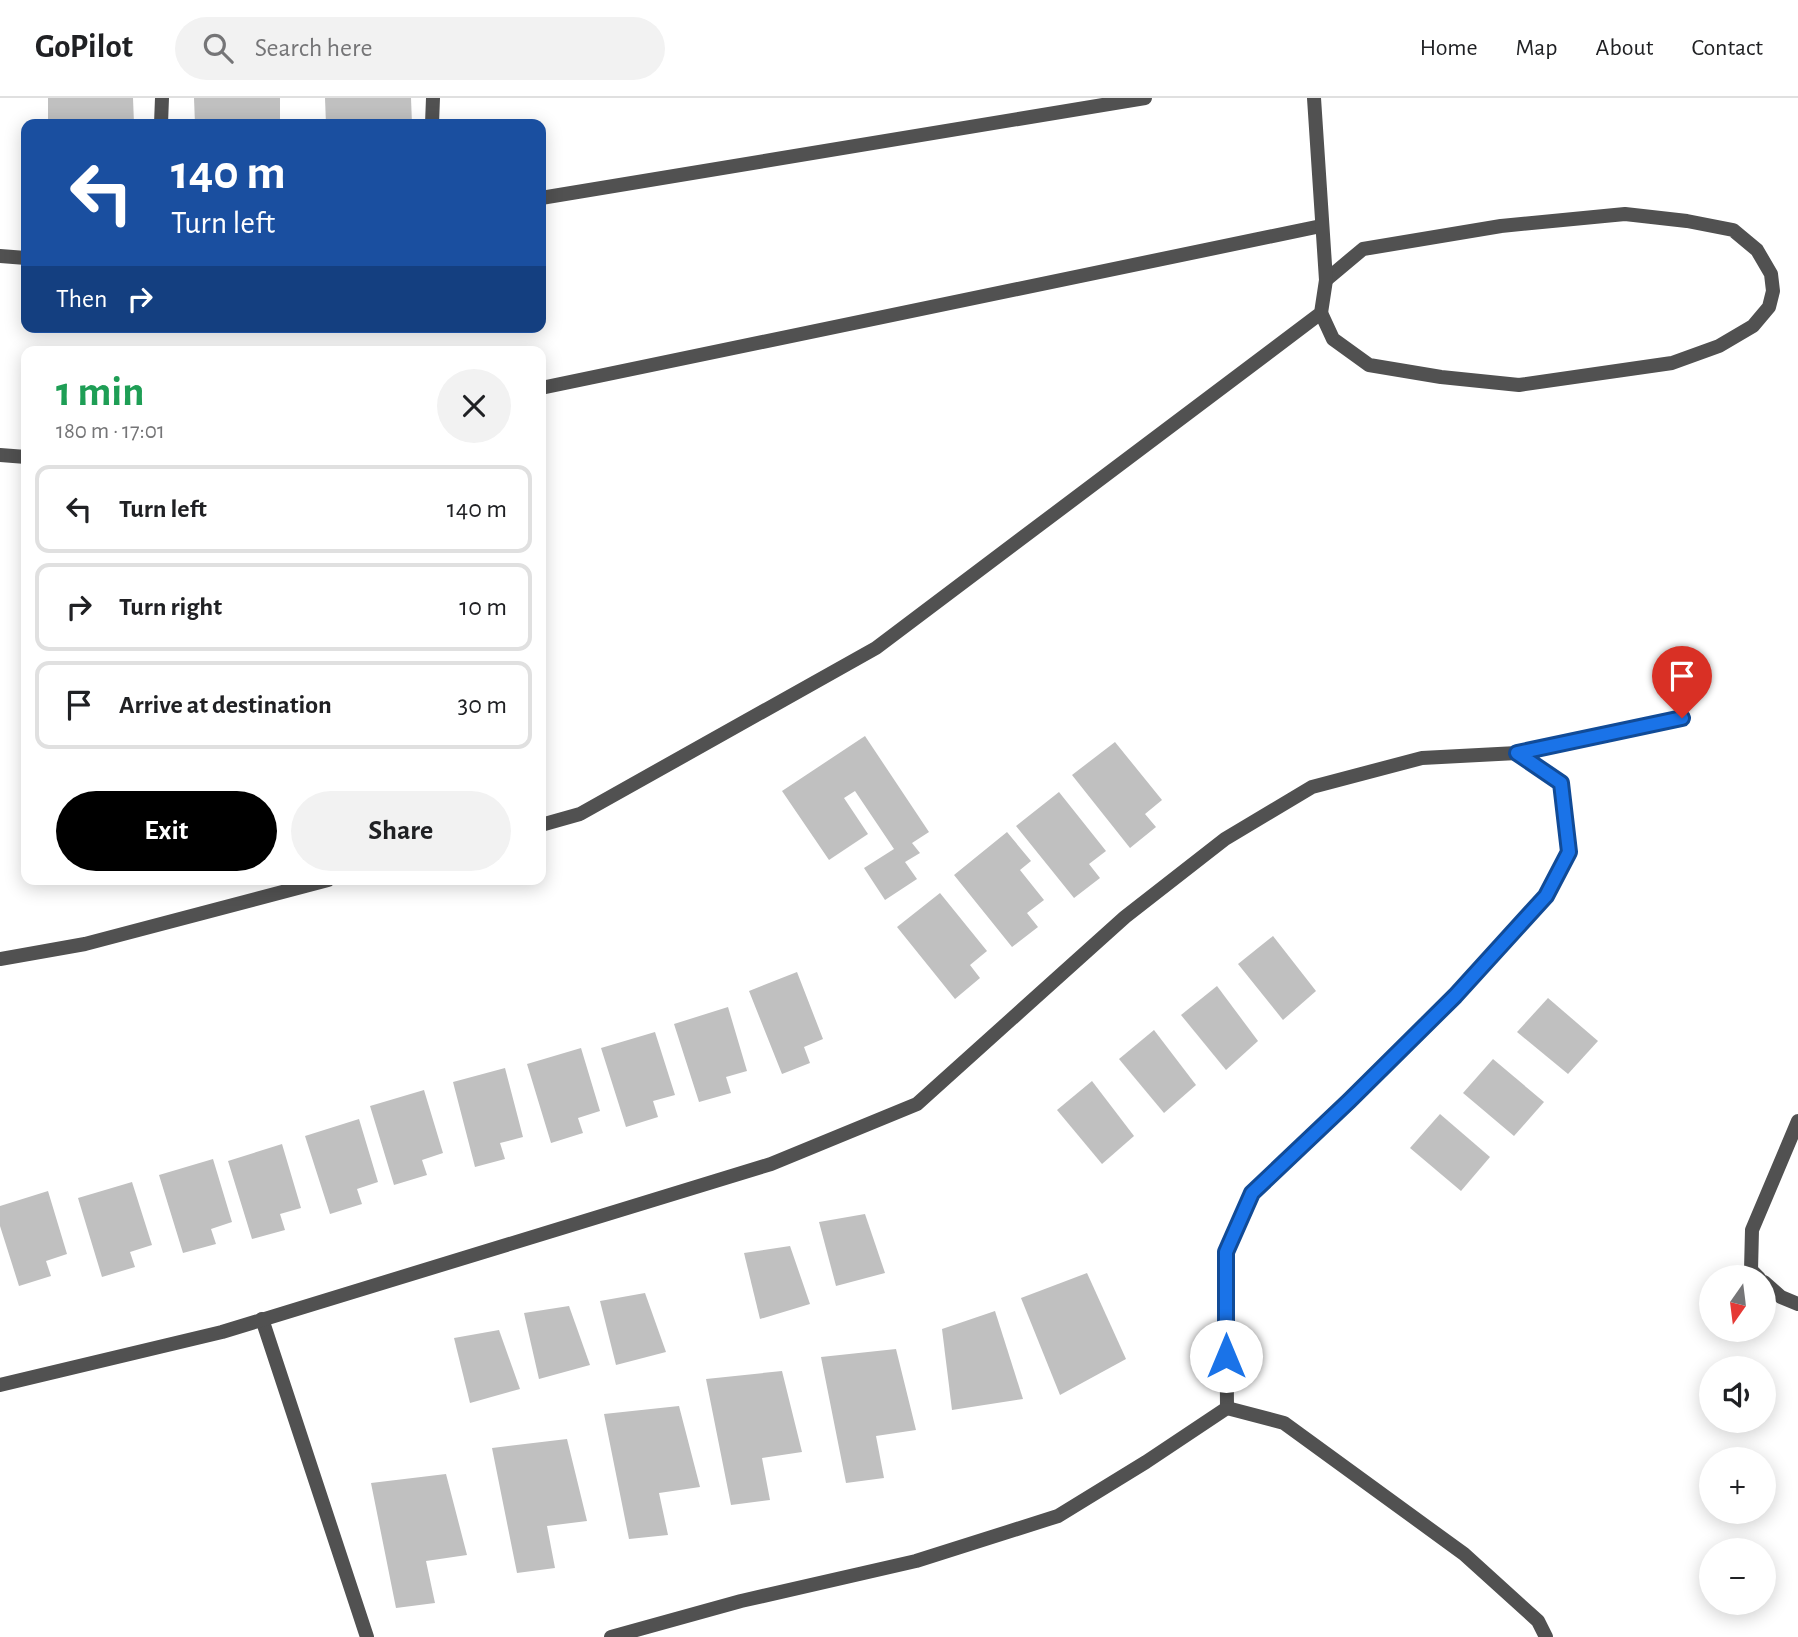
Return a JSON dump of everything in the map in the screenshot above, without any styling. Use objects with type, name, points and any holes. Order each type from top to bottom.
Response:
[{"type":"street","points":[[161,119],[162,98]]},
{"type":"street","points":[[432,119],[433,98]]},
{"type":"street","points":[[546,197],[1145,98]]},
{"type":"street","points":[[1314,98],[1326,280],[1321,313],[1333,339],[1369,365],[1441,377],[1520,385],[1672,363],[1719,346],[1753,326],[1769,307],[1773,291],[1771,274],[1757,250],[1733,230],[1687,221],[1625,214],[1501,226],[1363,248],[1326,280]]},
{"type":"street","points":[[546,387],[1321,226]]},
{"type":"street","points":[[0,256],[21,258]]},
{"type":"street","points":[[546,824],[580,814],[876,648],[1321,313]]},
{"type":"street","points":[[0,454],[21,456]]},
{"type":"street","points":[[0,1385],[222,1332],[771,1164],[917,1104],[1125,917],[1225,839],[1312,787],[1422,758],[1517,753],[1682,718]]},
{"type":"street","points":[[1227,1408],[1226,1252],[1252,1193],[1455,996],[1546,896],[1569,852],[1561,783],[1517,753]]},
{"type":"street","points":[[0,959],[85,944],[309,885]]},
{"type":"street","points":[[1751,1265],[1752,1230],[1798,1121]]},
{"type":"street","points":[[1776,1293],[1798,1304]]},
{"type":"street","points":[[262,1319],[367,1637]]},
{"type":"street","points":[[611,1637],[740,1601],[916,1561],[1058,1516],[1227,1408],[1284,1423],[1464,1554],[1538,1621],[1546,1637]]},
{"type":"building","points":[[48,98],[133,98],[134,119],[48,119]]},
{"type":"building","points":[[194,98],[280,98],[280,119],[195,119]]},
{"type":"building","points":[[325,98],[411,98],[412,119],[326,119]]},
{"type":"building","points":[[865,736],[929,832],[912,843],[920,853],[905,862],[917,879],[885,900],[864,868],[894,849],[855,791],[844,798],[868,834],[829,860],[782,791]]},
{"type":"building","points":[[1115,742],[1162,800],[1145,814],[1156,827],[1130,848],[1072,775]]},
{"type":"building","points":[[1059,792],[1106,851],[1089,864],[1100,878],[1074,898],[1016,826]]},
{"type":"building","points":[[1007,832],[1031,861],[1020,870],[1044,900],[1027,913],[1038,927],[1012,947],[954,875]]},
{"type":"building","points":[[940,893],[987,951],[970,965],[980,978],[955,999],[897,927]]},
{"type":"building","points":[[1273,936],[1316,991],[1283,1020],[1238,964]]},
{"type":"building","points":[[797,972],[823,1039],[804,1047],[810,1063],[782,1074],[749,991]]},
{"type":"building","points":[[1217,986],[1258,1041],[1226,1070],[1181,1015]]},
{"type":"building","points":[[1548,998],[1598,1041],[1568,1074],[1517,1032]]},
{"type":"building","points":[[728,1007],[747,1071],[726,1077],[731,1093],[699,1102],[674,1024]]},
{"type":"building","points":[[1154,1030],[1196,1085],[1164,1113],[1119,1059]]},
{"type":"building","points":[[655,1032],[675,1095],[653,1101],[658,1117],[626,1127],[601,1048]]},
{"type":"building","points":[[581,1048],[600,1111],[578,1118],[583,1133],[551,1143],[527,1064]]},
{"type":"building","points":[[1493,1059],[1544,1102],[1514,1136],[1463,1093]]},
{"type":"building","points":[[505,1068],[523,1137],[500,1143],[505,1159],[475,1167],[453,1082]]},
{"type":"building","points":[[1092,1081],[1134,1136],[1102,1164],[1057,1110]]},
{"type":"building","points":[[424,1090],[443,1153],[422,1160],[427,1175],[394,1185],[370,1106]]},
{"type":"building","points":[[1440,1114],[1490,1157],[1461,1191],[1410,1148]]},
{"type":"building","points":[[359,1119],[378,1182],[357,1189],[362,1204],[330,1214],[305,1136]]},
{"type":"building","points":[[282,1144],[301,1208],[280,1214],[285,1230],[252,1239],[228,1161]]},
{"type":"building","points":[[213,1159],[232,1222],[211,1229],[216,1244],[183,1253],[159,1175]]},
{"type":"building","points":[[132,1182],[152,1245],[130,1252],[135,1267],[102,1277],[78,1198]]},
{"type":"building","points":[[48,1191],[67,1254],[46,1261],[51,1276],[19,1286],[0,1226],[0,1206]]},
{"type":"building","points":[[865,1214],[885,1273],[836,1286],[819,1222]]},
{"type":"building","points":[[790,1246],[810,1304],[760,1319],[744,1253]]},
{"type":"building","points":[[1087,1273],[1126,1359],[1060,1395],[1021,1298]]},
{"type":"building","points":[[645,1293],[666,1352],[616,1365],[600,1301]]},
{"type":"building","points":[[569,1306],[590,1365],[539,1379],[524,1313]]},
{"type":"building","points":[[995,1311],[1023,1399],[952,1410],[942,1329]]},
{"type":"building","points":[[499,1330],[520,1389],[470,1403],[454,1338]]},
{"type":"building","points":[[896,1349],[916,1430],[876,1436],[884,1478],[846,1483],[821,1357]]},
{"type":"building","points":[[782,1371],[802,1452],[762,1458],[770,1500],[731,1505],[706,1379]]},
{"type":"building","points":[[679,1406],[700,1487],[659,1493],[668,1535],[629,1539],[604,1414]]},
{"type":"building","points":[[567,1439],[587,1521],[547,1526],[555,1568],[517,1573],[492,1448]]},
{"type":"building","points":[[446,1474],[467,1555],[426,1561],[435,1603],[396,1608],[371,1483]]},
{"type":"route","points":[[1226,1356],[1226,1252],[1252,1193],[1455,996],[1546,896],[1569,852],[1561,783],[1517,753],[1682,718]]}]
